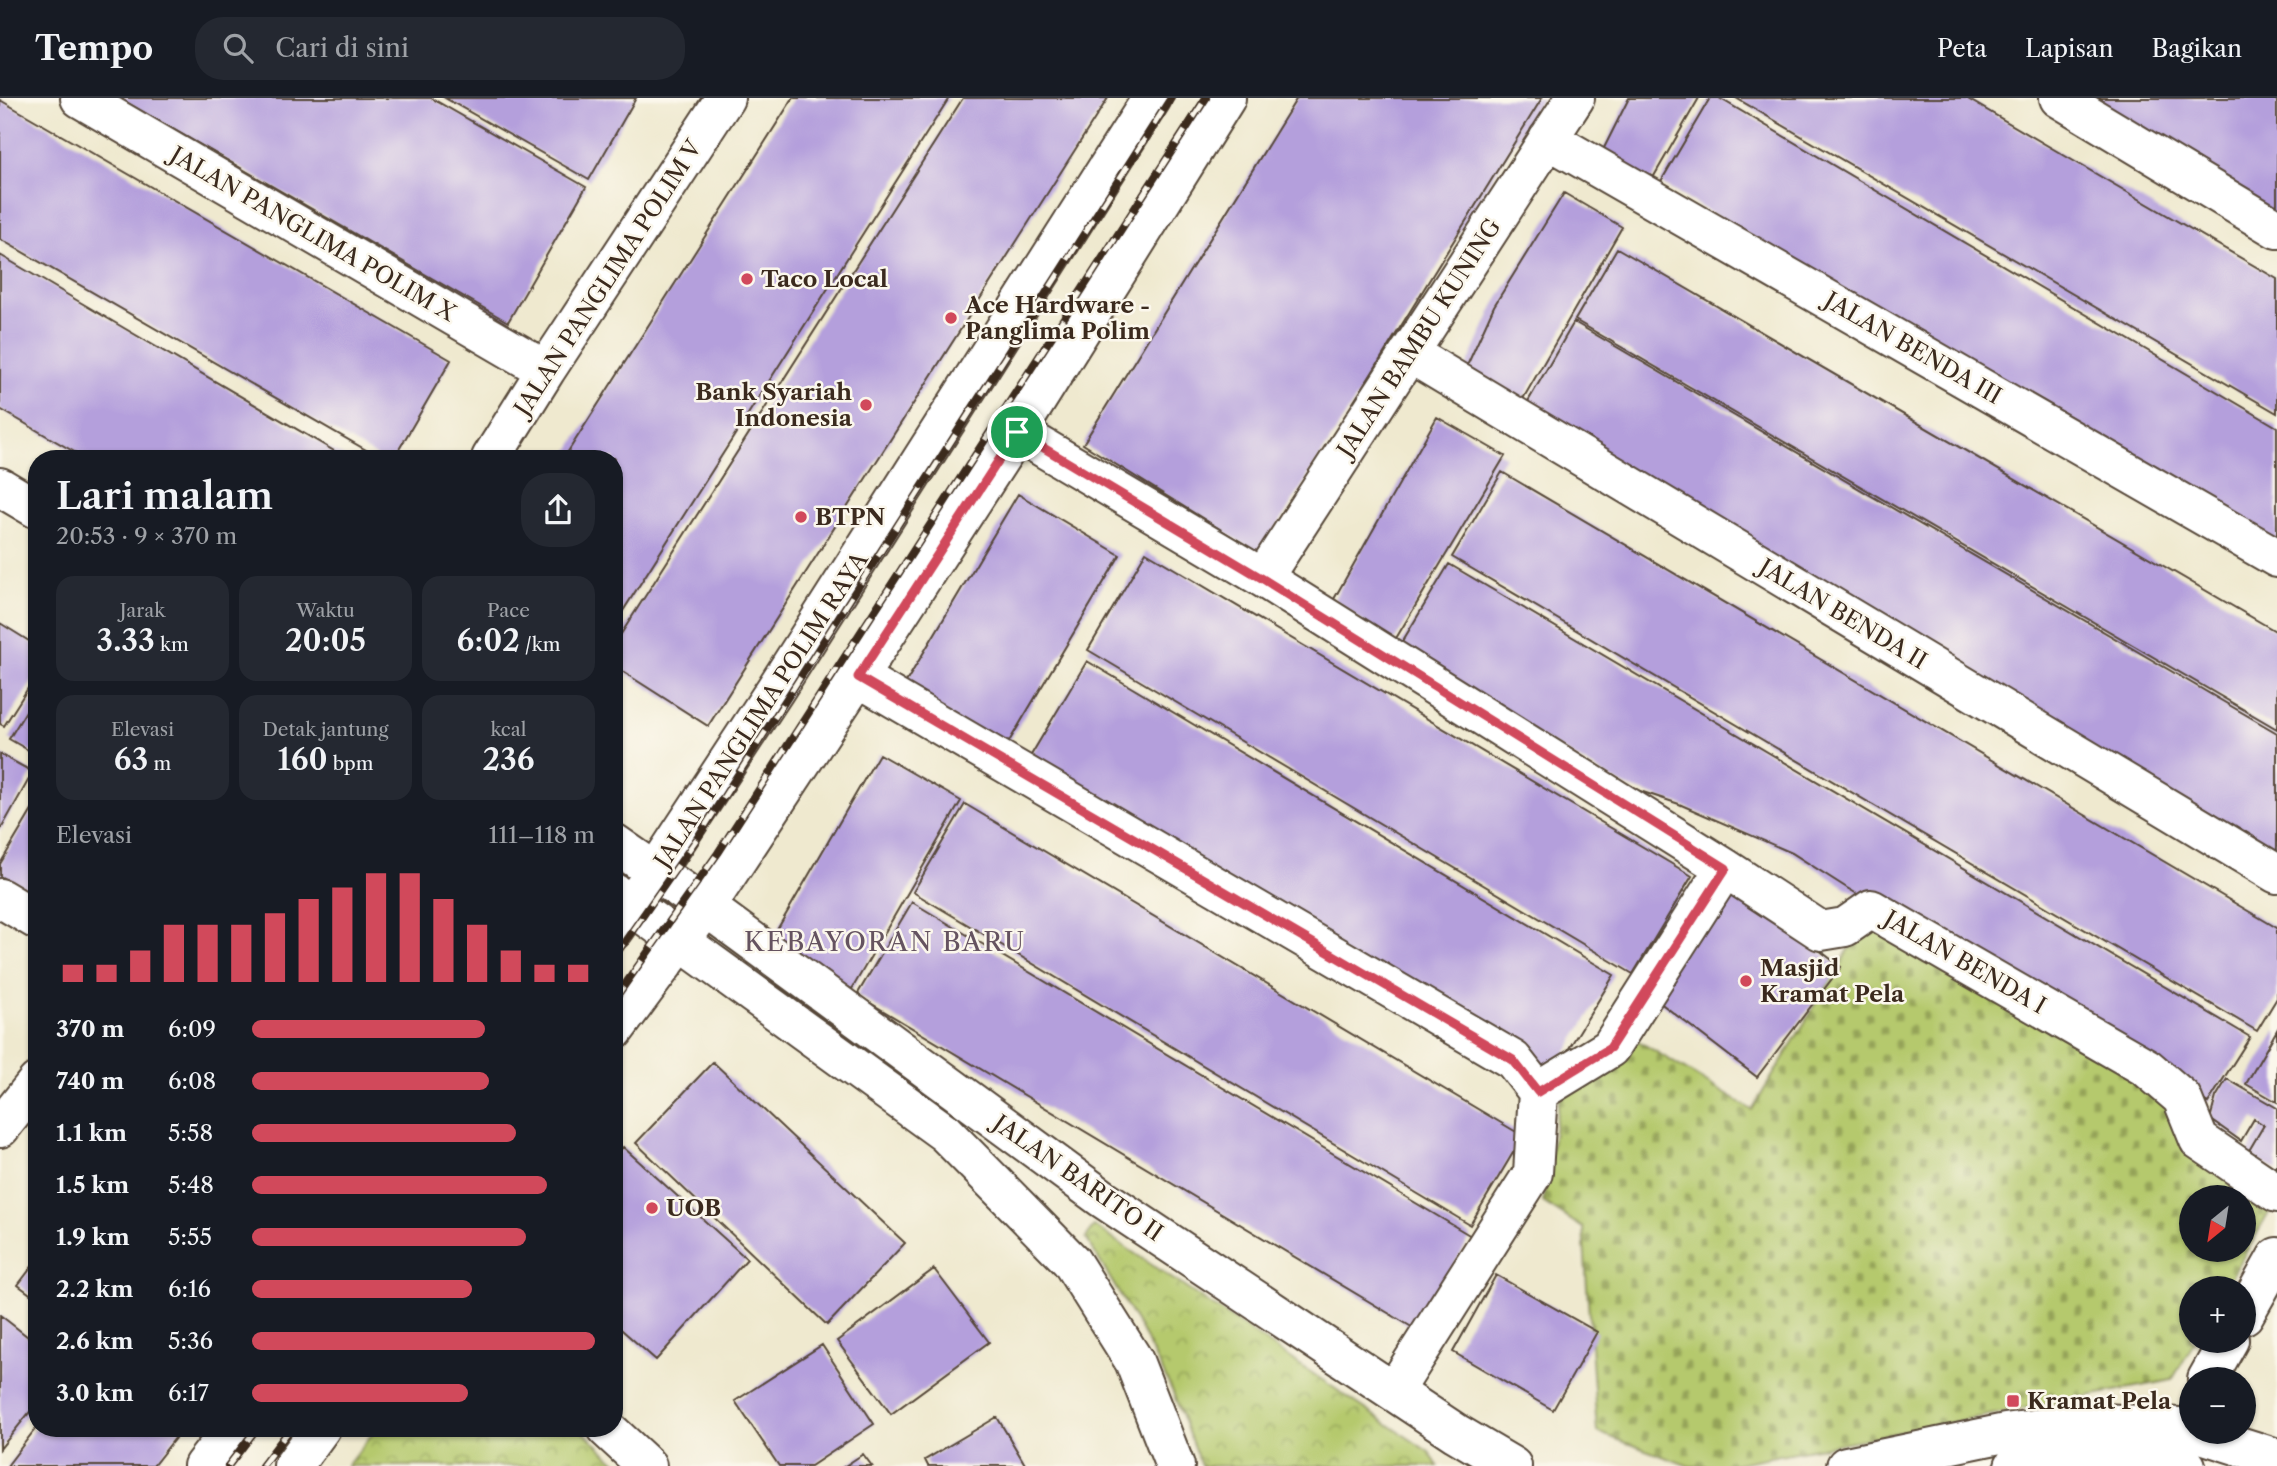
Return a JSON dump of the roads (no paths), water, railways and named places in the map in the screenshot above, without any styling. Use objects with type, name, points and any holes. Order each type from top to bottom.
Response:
[{"type":"street","name":"JALAN PANGLIMA POLIM X","points":[[80,98],[546,370]]},
{"type":"street","name":"JALAN PANGLIMA POLIM V","points":[[496,450],[725,98]]},
{"type":"street","name":"JALAN PANGLIMA POLIM RAYA","points":[[623,906],[656,871],[775,690],[1152,98]]},
{"type":"street","points":[[623,1019],[706,907],[858,677],[1017,432],[1226,98]]},
{"type":"street","name":"JALAN BAMBU KUNING","points":[[1263,579],[1575,98]]},
{"type":"street","points":[[2059,98],[2277,229]]},
{"type":"street","name":"JALAN BENDA III","points":[[1548,139],[2277,558]]},
{"type":"street","name":"JALAN BENDA II","points":[[1409,353],[2277,874]]},
{"type":"street","name":"JALAN BENDA I","points":[[1017,432],[1263,579],[1726,868],[1821,931],[1845,927],[1871,909],[2147,1068],[2182,1098],[2199,1140],[2277,1193]]},
{"type":"street","points":[[0,487],[28,504]]},
{"type":"street","points":[[858,677],[1513,1060],[1538,1092],[1533,1173],[1394,1391]]},
{"type":"street","name":"JALAN BARITO II","points":[[623,849],[1102,1198],[1394,1391],[1464,1449],[1512,1466]]},
{"type":"street","points":[[1538,1092],[1610,1048],[1726,868]]},
{"type":"street","points":[[0,898],[28,915]]},
{"type":"street","name":"JALAN BARITO II","points":[[623,911],[681,941],[945,1133],[1071,1261],[1134,1361],[1175,1466]]},
{"type":"street","points":[[0,1128],[28,1093]]},
{"type":"street","points":[[2256,1294],[2277,1257]]},
{"type":"street","points":[[1846,1466],[2005,1433],[2084,1422],[2179,1424]]},
{"type":"street","points":[[203,1466],[226,1437]]},
{"type":"street","points":[[293,1466],[314,1437]]},
{"type":"street","points":[[616,1437],[647,1466]]},
{"type":"street","points":[[2241,1444],[2277,1458]]},
{"type":"street","points":[[2014,1466],[2055,1457],[2142,1455],[2186,1466]]},
{"type":"railway","points":[[623,944],[698,837],[1171,98]]},
{"type":"railway","points":[[623,987],[718,853],[1206,98]]},
{"type":"railway","points":[[228,1466],[250,1437]]},
{"type":"railway","points":[[262,1466],[284,1437]]},
{"type":"place","name":"Taco Local","points":[[747,279]]},
{"type":"place","name":"Ace Hardware - Panglima Polim","points":[[951,318]]},
{"type":"place","name":"Bank Syariah Indonesia","points":[[866,405]]},
{"type":"place","name":"BTPN","points":[[801,517]]},
{"type":"place","name":"Masjid Kramat Pela","points":[[1746,981]]},
{"type":"place","name":"UOB","points":[[652,1208]]},
{"type":"place","name":"Kramat Pela","points":[[2013,1401]]},
{"type":"district","name":"KEBAYORAN BARU","points":[[885,942]]}]
